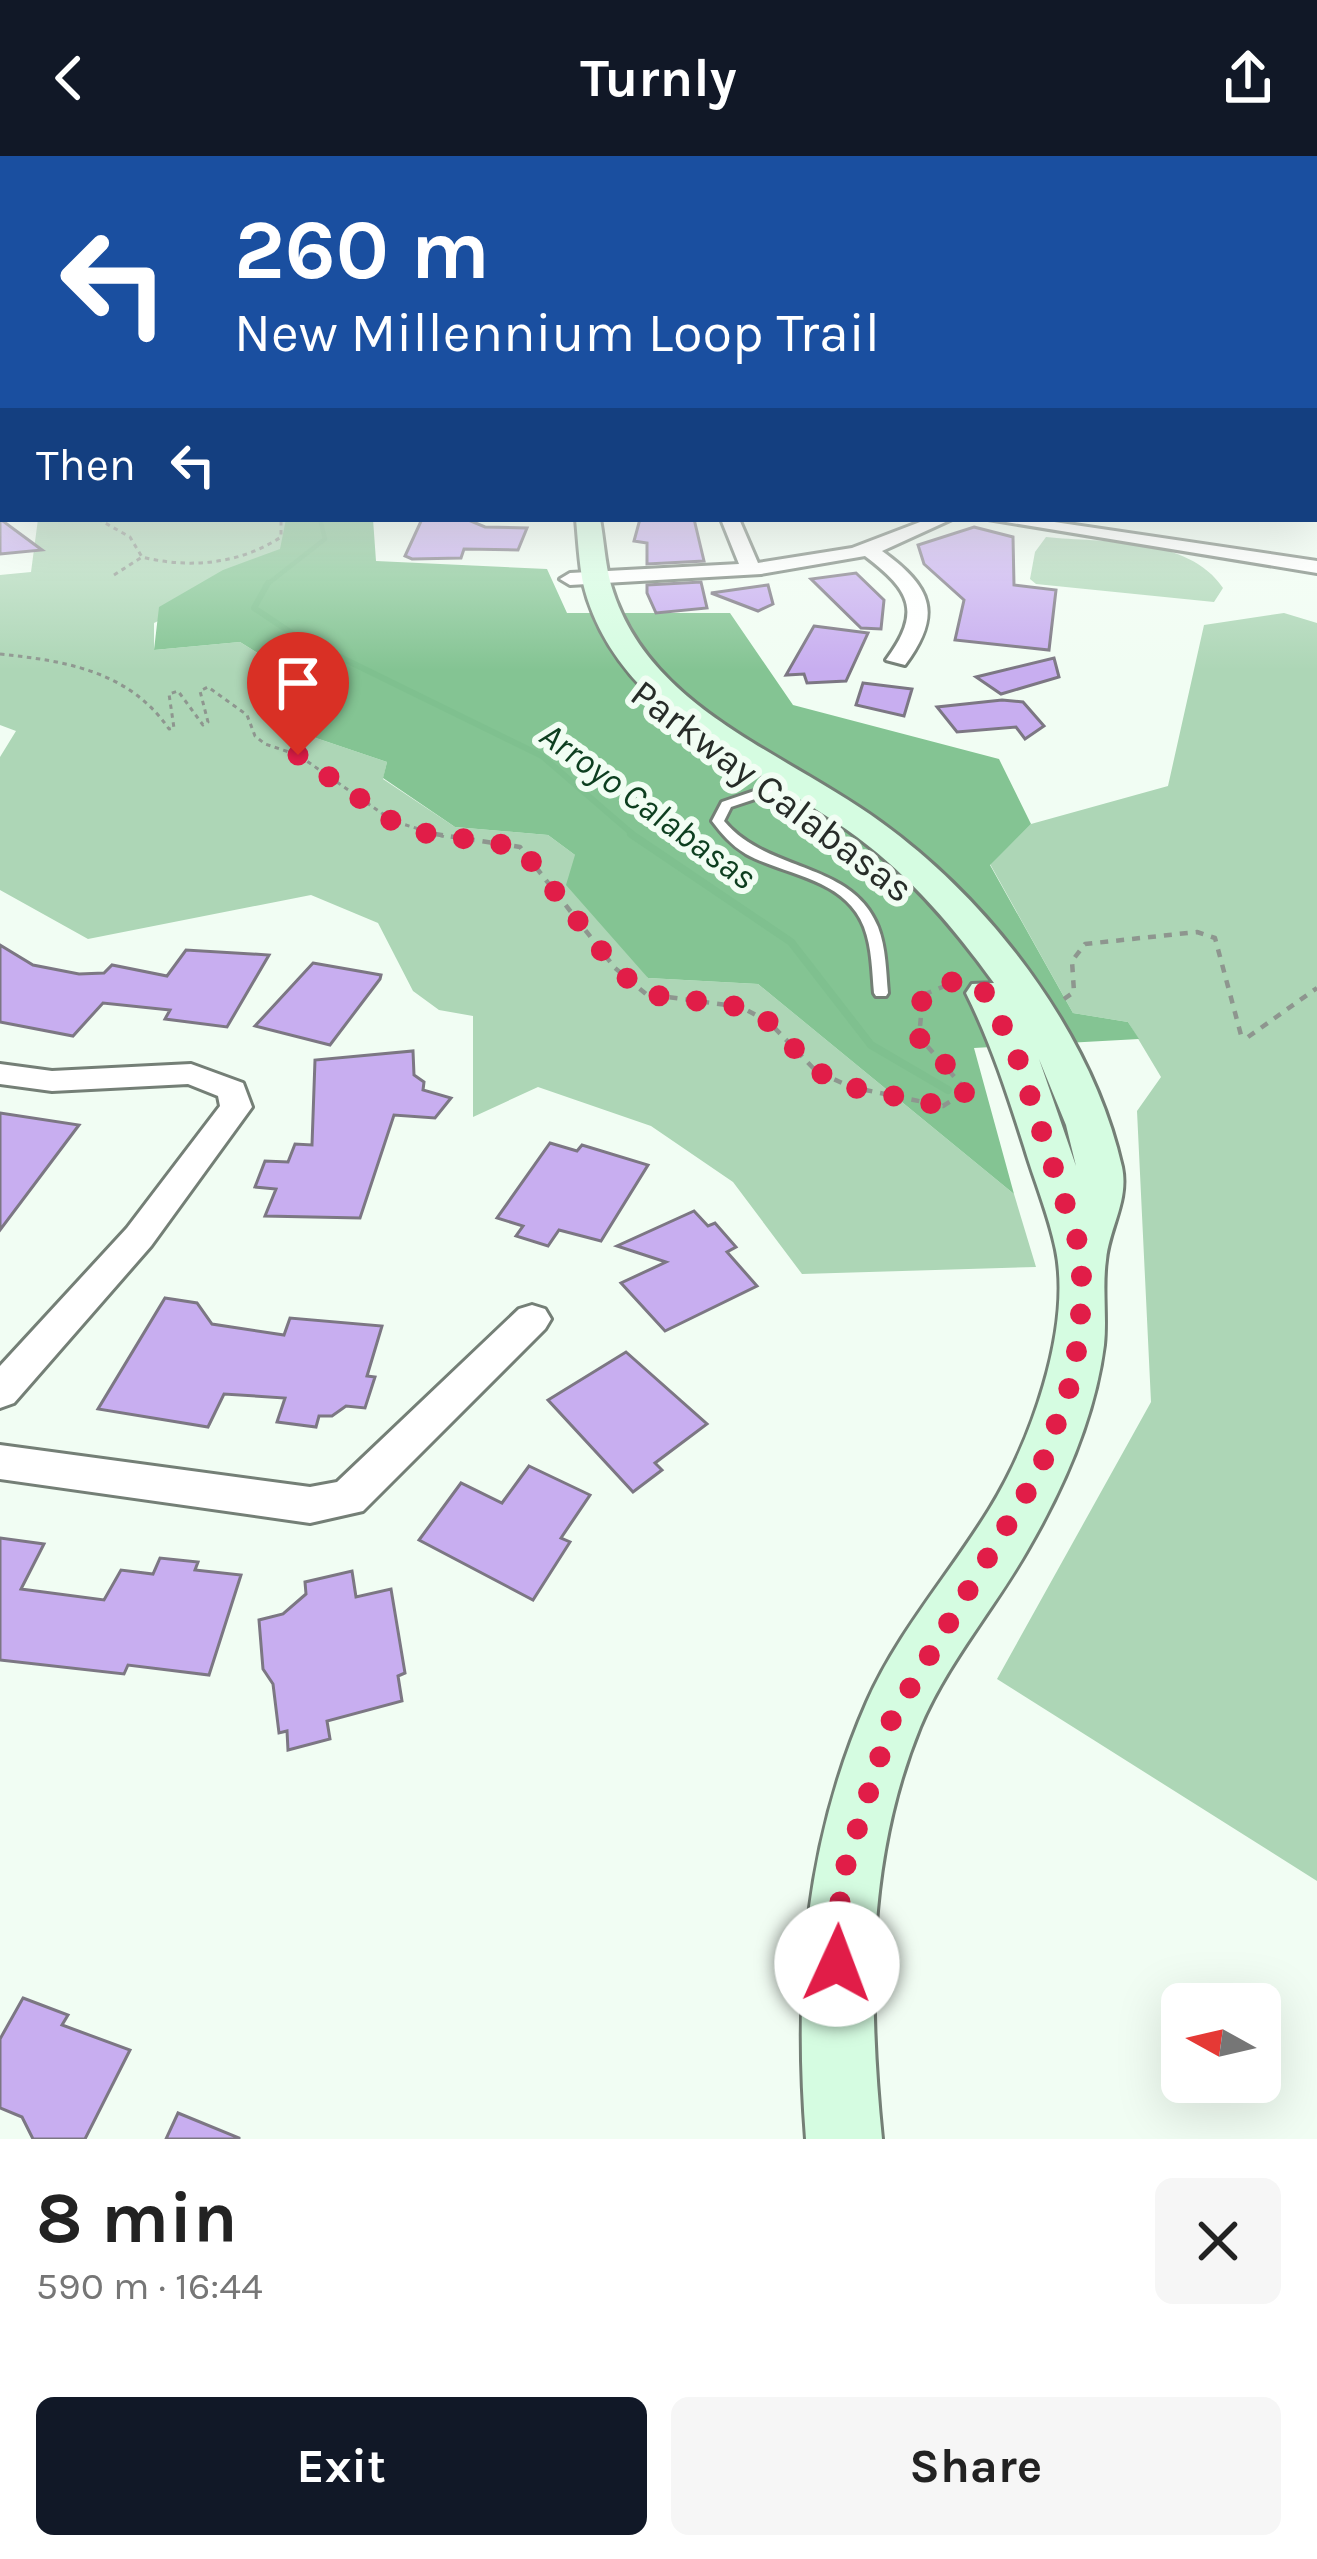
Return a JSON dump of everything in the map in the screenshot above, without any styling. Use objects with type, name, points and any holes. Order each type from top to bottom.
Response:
[{"type":"street","name":"Parkway Calabasas","points":[[566,522],[583,578],[617,643],[645,680],[686,712],[873,832],[952,902],[1019,993],[1031,1046],[1063,1126],[1100,1173],[1099,1207],[1082,1255],[1080,1334],[1069,1388],[1040,1470],[892,1718],[841,1881],[834,2047],[844,2139]]},
{"type":"street","name":"Parkway Calabasas","points":[[588,522],[583,578],[575,607],[594,643],[628,685],[868,855],[920,902],[1031,1046]]},
{"type":"street","points":[[731,522],[750,567]]},
{"type":"street","points":[[583,578],[750,567],[868,550],[936,522]]},
{"type":"street","points":[[1038,522],[1121,528],[1317,567]]},
{"type":"street","points":[[868,550],[902,573],[920,606],[917,634],[896,661]]},
{"type":"street","points":[[0,1074],[52,1081],[191,1074],[232,1090],[236,1107],[139,1237],[0,1392]]},
{"type":"street","points":[[0,1462],[310,1505],[348,1498],[532,1319]]},
{"type":"lane","points":[[776,788],[726,805],[718,821],[749,853],[787,863],[856,902],[874,933],[881,993]]},
{"type":"path","points":[[103,522],[130,537],[142,557]]},
{"type":"path","points":[[114,574],[142,557],[175,564],[244,555],[281,537],[281,522]]},
{"type":"path","points":[[0,654],[99,670],[115,684],[154,701],[169,729],[174,728],[175,706],[169,694],[178,691],[203,725],[208,722],[200,691],[208,687],[247,716],[255,736],[265,744],[298,755],[392,821],[454,840],[497,840],[520,847],[615,968],[646,994],[741,1007],[769,1022],[816,1071],[850,1087],[952,1104],[967,1091],[920,1048],[915,1032],[923,995],[954,981],[980,984]]},
{"type":"path","points":[[1019,993],[1046,1000],[1071,998],[1074,955],[1094,941],[1197,932],[1215,938],[1241,1035],[1248,1037],[1317,988]]},
{"type":"green space","points":[[38,522],[367,522],[154,623],[154,650],[240,642],[299,679],[316,738],[387,762],[383,779],[455,827],[548,835],[575,855],[648,978],[758,984],[1014,1194],[1036,1267],[802,1274],[733,1182],[651,1126],[538,1087],[473,1117],[473,1016],[439,1010],[413,991],[378,923],[311,895],[88,939],[0,890],[0,757],[16,731],[0,725],[0,575],[31,572]]},
{"type":"green space","points":[[285,522],[373,522],[376,561],[547,569],[567,613],[730,613],[793,705],[999,759],[1031,824],[990,865],[1073,1013],[1128,1022],[1139,1039],[974,1048],[1014,1194],[758,984],[648,978],[566,885],[575,855],[548,835],[455,827],[383,778],[387,762],[316,738],[298,678],[240,642],[154,650],[159,607],[223,570],[280,549]]},
{"type":"green space","points":[[1046,537],[1167,551],[1208,571],[1223,588],[1214,602],[1036,584],[1030,579],[1035,552]]},
{"type":"green space","points":[[1284,613],[1317,623],[1317,1881],[997,1679],[1151,1402],[1137,1111],[1161,1077],[1128,1022],[1073,1013],[990,864],[1031,824],[1168,786],[1204,625]]},
{"type":"building","points":[[0,522],[42,550],[0,554]]},
{"type":"building","points":[[421,522],[527,528],[518,550],[464,549],[461,558],[405,556]]},
{"type":"building","points":[[639,522],[695,522],[704,561],[647,564],[647,543],[634,541]]},
{"type":"building","points":[[974,527],[1013,537],[1014,585],[1056,590],[1049,650],[955,640],[964,600],[924,564],[918,545]]},
{"type":"building","points":[[856,573],[884,600],[881,629],[861,628],[811,579]]},
{"type":"building","points":[[701,582],[707,608],[656,613],[647,593],[647,585]]},
{"type":"building","points":[[768,585],[773,604],[758,611],[711,593]]},
{"type":"building","points":[[814,626],[868,633],[846,681],[807,683],[804,674],[786,675]]},
{"type":"building","points":[[1054,658],[1059,677],[1001,694],[976,677]]},
{"type":"building","points":[[863,683],[912,689],[904,716],[856,705]]},
{"type":"building","points":[[1023,702],[1044,726],[1025,739],[1016,727],[957,732],[937,707]]},
{"type":"building","points":[[0,945],[33,965],[79,974],[104,973],[112,965],[167,976],[186,950],[269,955],[227,1027],[165,1019],[170,1010],[103,1003],[73,1036],[0,1022]]},
{"type":"building","points":[[313,963],[381,975],[330,1045],[255,1026]]},
{"type":"building","points":[[413,1051],[414,1075],[424,1082],[423,1090],[451,1098],[435,1118],[394,1115],[360,1218],[265,1216],[276,1189],[255,1187],[265,1161],[288,1162],[295,1144],[312,1145],[315,1060]]},
{"type":"building","points":[[0,1113],[79,1125],[0,1230]]},
{"type":"building","points":[[550,1143],[577,1151],[582,1145],[648,1165],[601,1241],[559,1230],[548,1246],[516,1236],[523,1226],[497,1218]]},
{"type":"building","points":[[694,1211],[708,1226],[715,1223],[736,1247],[727,1252],[757,1286],[665,1331],[621,1283],[666,1262],[617,1246]]},
{"type":"building","points":[[165,1298],[197,1303],[212,1324],[284,1335],[290,1318],[382,1326],[367,1376],[375,1377],[365,1408],[346,1406],[332,1416],[319,1416],[316,1427],[277,1422],[285,1398],[224,1394],[208,1427],[98,1409]]},
{"type":"building","points":[[626,1352],[707,1424],[655,1463],[662,1470],[633,1492],[548,1400]]},
{"type":"building","points":[[529,1466],[590,1495],[561,1538],[570,1542],[533,1600],[419,1540],[461,1483],[502,1503]]},
{"type":"building","points":[[0,1538],[44,1544],[21,1589],[104,1600],[121,1570],[153,1574],[160,1558],[198,1562],[195,1570],[241,1575],[209,1675],[128,1665],[124,1674],[0,1660]]},
{"type":"building","points":[[352,1571],[356,1597],[391,1589],[405,1673],[398,1676],[402,1701],[327,1721],[330,1739],[288,1750],[287,1731],[279,1733],[273,1684],[263,1669],[259,1620],[283,1614],[306,1594],[305,1582]]},
{"type":"building","points":[[23,1998],[68,2015],[62,2025],[130,2050],[85,2139],[33,2139],[22,2117],[0,2108],[0,2039]]},
{"type":"building","points":[[178,2113],[239,2138],[239,2139],[166,2139]]},
{"type":"waterway","name":"Arroyo Calabasas","points":[[267,584],[325,539],[321,522]]},
{"type":"waterway","name":"Arroyo Calabasas","points":[[267,584],[254,608],[293,634],[542,756],[636,837]]},
{"type":"waterway","name":"Arroyo Calabasas","points":[[631,834],[791,942],[871,1045],[948,1090]]},
{"type":"route","points":[[298,755],[392,821],[418,832],[520,847],[615,968],[646,994],[741,1007],[769,1022],[816,1071],[850,1087],[943,1106],[967,1091],[964,1083],[920,1048],[915,1032],[923,995],[954,981],[980,984],[1014,1047],[1082,1255],[1080,1334],[1069,1388],[1040,1470],[892,1718],[841,1881],[837,1964]]}]
